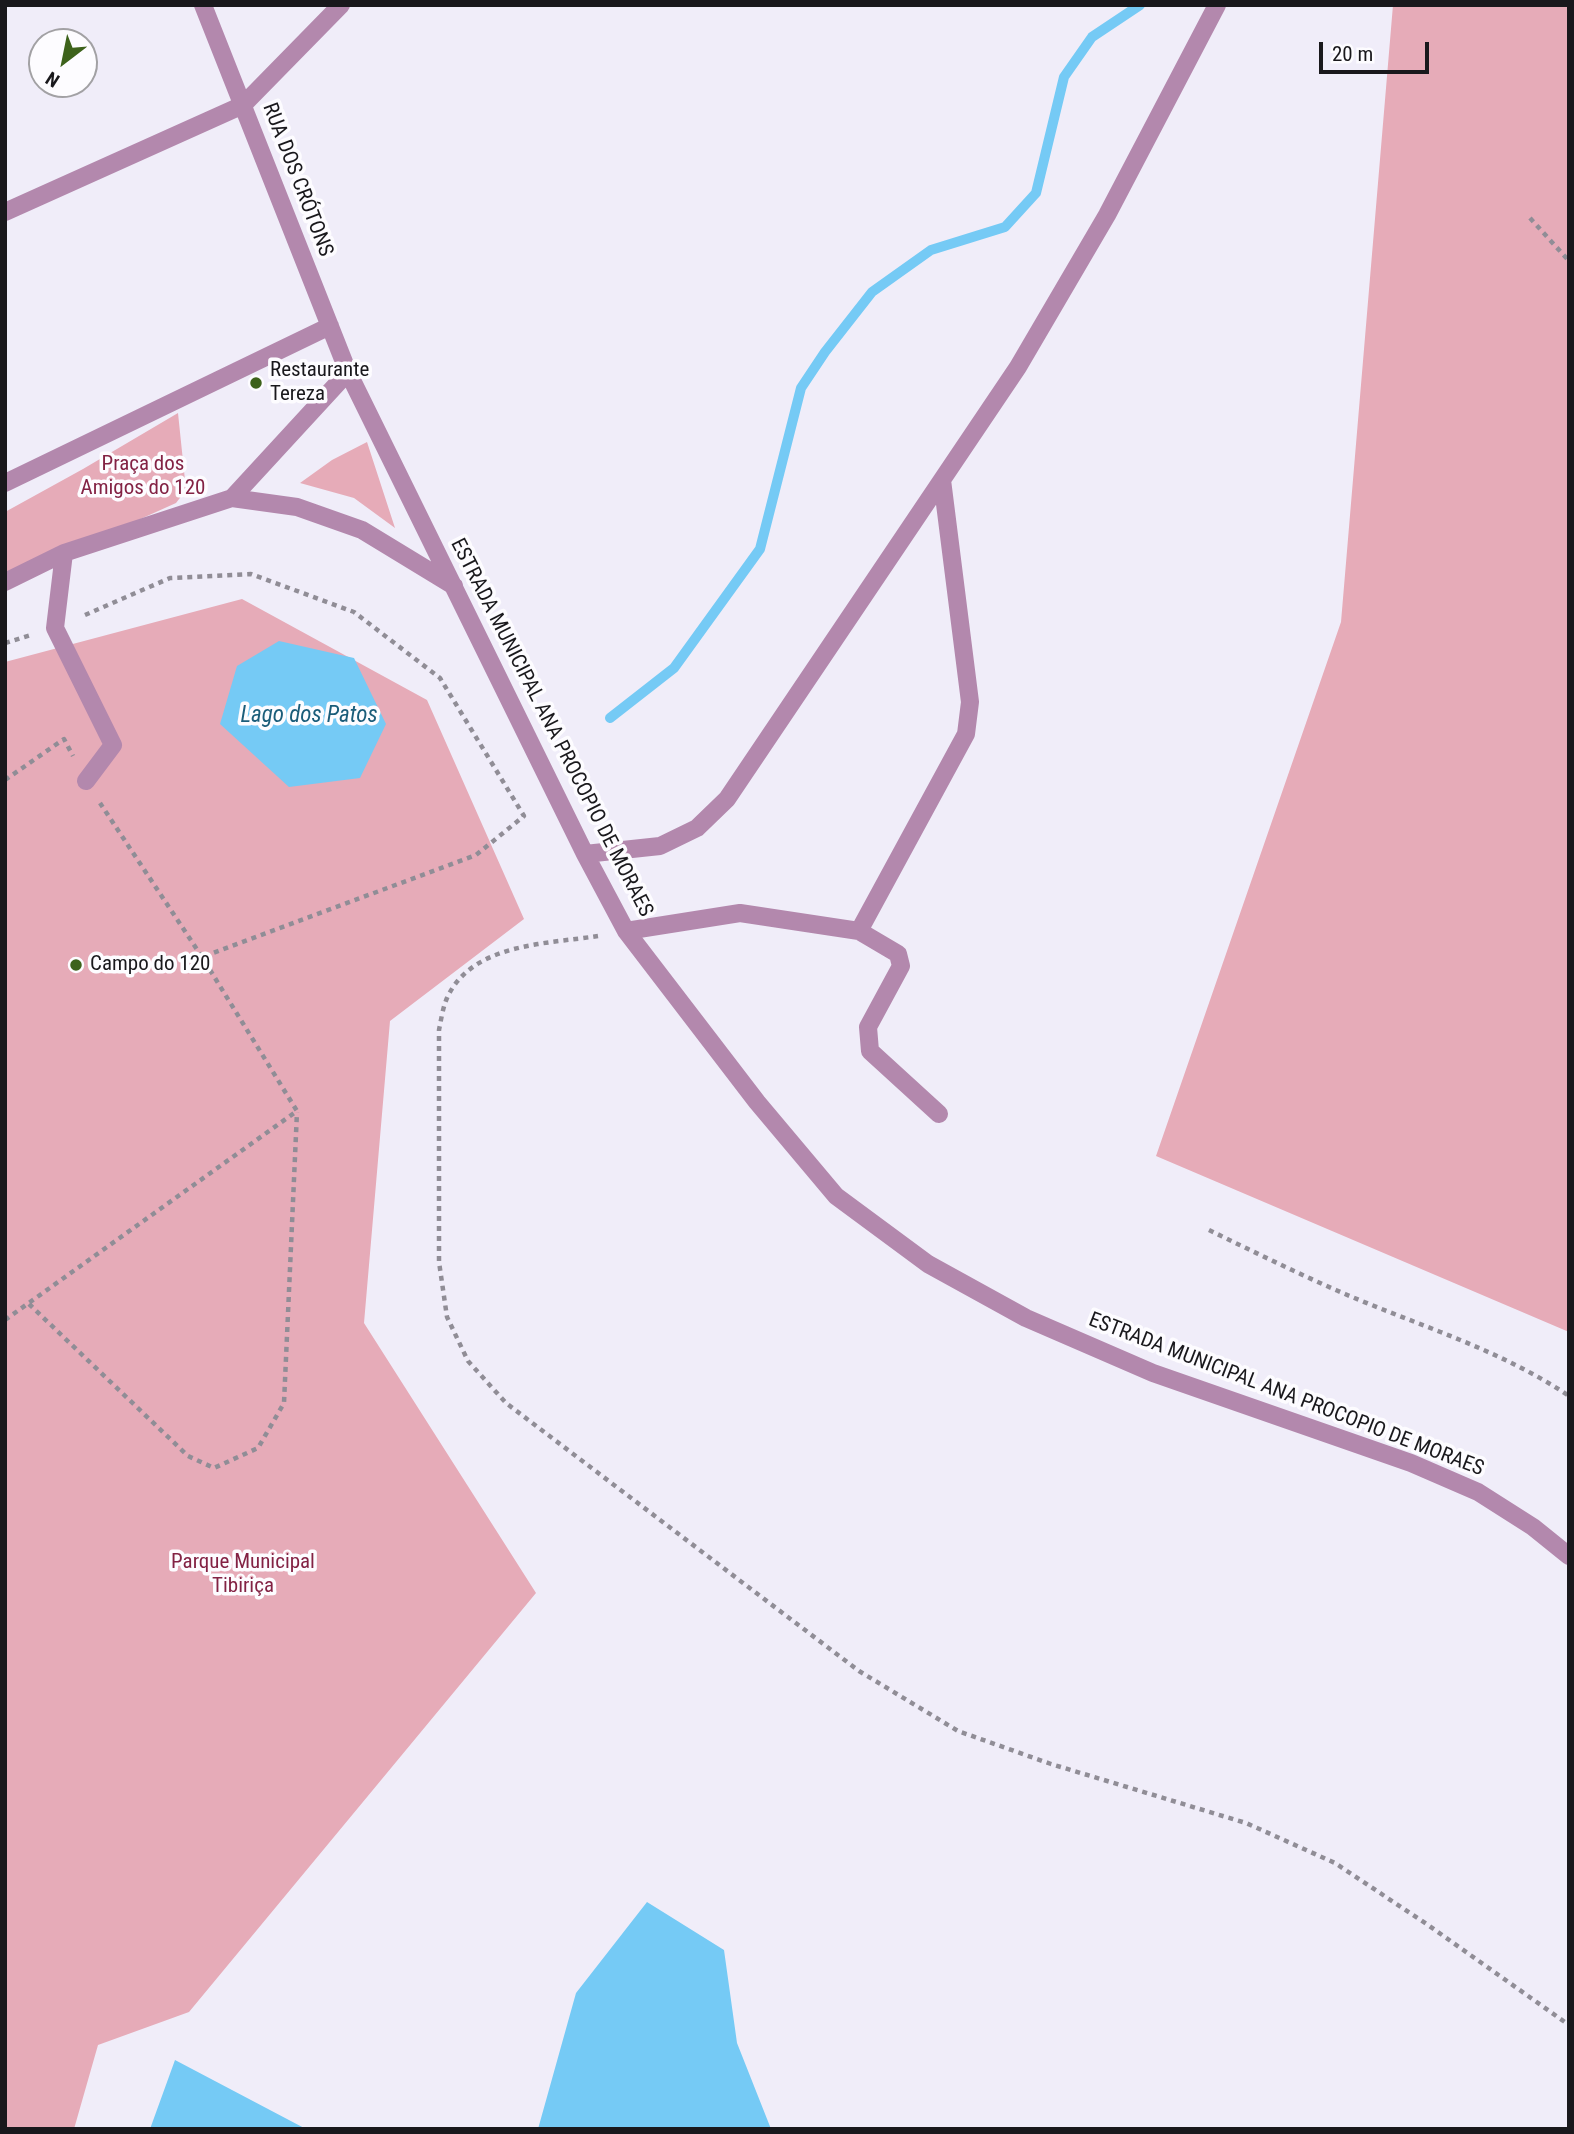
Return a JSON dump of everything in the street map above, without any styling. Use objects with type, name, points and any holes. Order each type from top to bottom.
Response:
[{"type":"street","name":"RUA DOS CRÓTONS","points":[[203,5],[348,372]]},
{"type":"street","points":[[5,212],[243,105],[341,5]]},
{"type":"street","points":[[585,854],[660,846],[697,828],[727,799],[1018,367],[1107,215],[1217,5]]},
{"type":"street","points":[[5,483],[330,326]]},
{"type":"street","points":[[232,498],[348,372]]},
{"type":"street","name":"ESTRADA MUNICIPAL ANA PROCOPIO DE MORAES","points":[[348,372],[585,854],[626,931],[757,1102],[836,1196],[928,1264],[1026,1318],[1153,1373],[1411,1463],[1478,1492],[1533,1527],[1569,1556]]},
{"type":"street","points":[[859,931],[966,734],[970,702],[942,480]]},
{"type":"street","points":[[5,582],[64,553],[232,498],[297,507],[362,530],[454,586]]},
{"type":"street","points":[[64,553],[55,628],[113,745],[86,781]]},
{"type":"street","points":[[626,931],[740,913],[859,931],[898,954],[901,966],[868,1027],[870,1051],[939,1114]]},
{"type":"path","points":[[1530,218],[1569,261]]},
{"type":"path","points":[[55,628],[170,578],[251,574],[354,612],[440,678],[524,816],[476,855],[201,957]]},
{"type":"path","points":[[5,780],[64,739],[86,781],[297,1111],[284,1403],[258,1448],[214,1468],[188,1455],[29,1304]]},
{"type":"path","points":[[626,931],[498,953],[465,973],[447,998],[439,1030],[439,1262],[447,1317],[468,1361],[506,1403],[881,1685],[958,1731],[1051,1764],[1246,1823],[1335,1863],[1569,2025]]},
{"type":"path","points":[[5,1320],[297,1111]]},
{"type":"path","points":[[1209,1230],[1343,1293],[1486,1352],[1546,1381],[1569,1396]]},
{"type":"green space","points":[[1393,5],[1569,5],[1569,1332],[1156,1156],[1341,622]]},
{"type":"green space","name":"Praça dos Amigos do 120","points":[[178,413],[186,490],[176,503],[5,580],[5,512]]},
{"type":"green space","points":[[367,442],[395,528],[354,498],[300,483],[332,460]]},
{"type":"green space","name":"Parque Municipal Tibiriça","points":[[242,599],[427,700],[524,919],[390,1021],[364,1323],[536,1593],[189,2012],[98,2045],[74,2129],[5,2129],[5,662]]},
{"type":"water","name":"Lago dos Patos","points":[[279,641],[354,658],[386,724],[360,778],[289,787],[220,724],[237,666]]},
{"type":"water","points":[[647,1902],[724,1950],[737,2043],[771,2129],[538,2129],[576,1993]]},
{"type":"water","points":[[175,2060],[306,2129],[150,2129]]},
{"type":"waterway","points":[[610,718],[674,668],[760,549],[801,388],[825,352],[872,292],[931,250],[1005,227],[1036,193],[1064,77],[1092,37],[1140,5]]},
{"type":"place","name":"Restaurante Tereza","points":[[256,383]]},
{"type":"place","name":"Campo do 120","points":[[76,965]]}]
